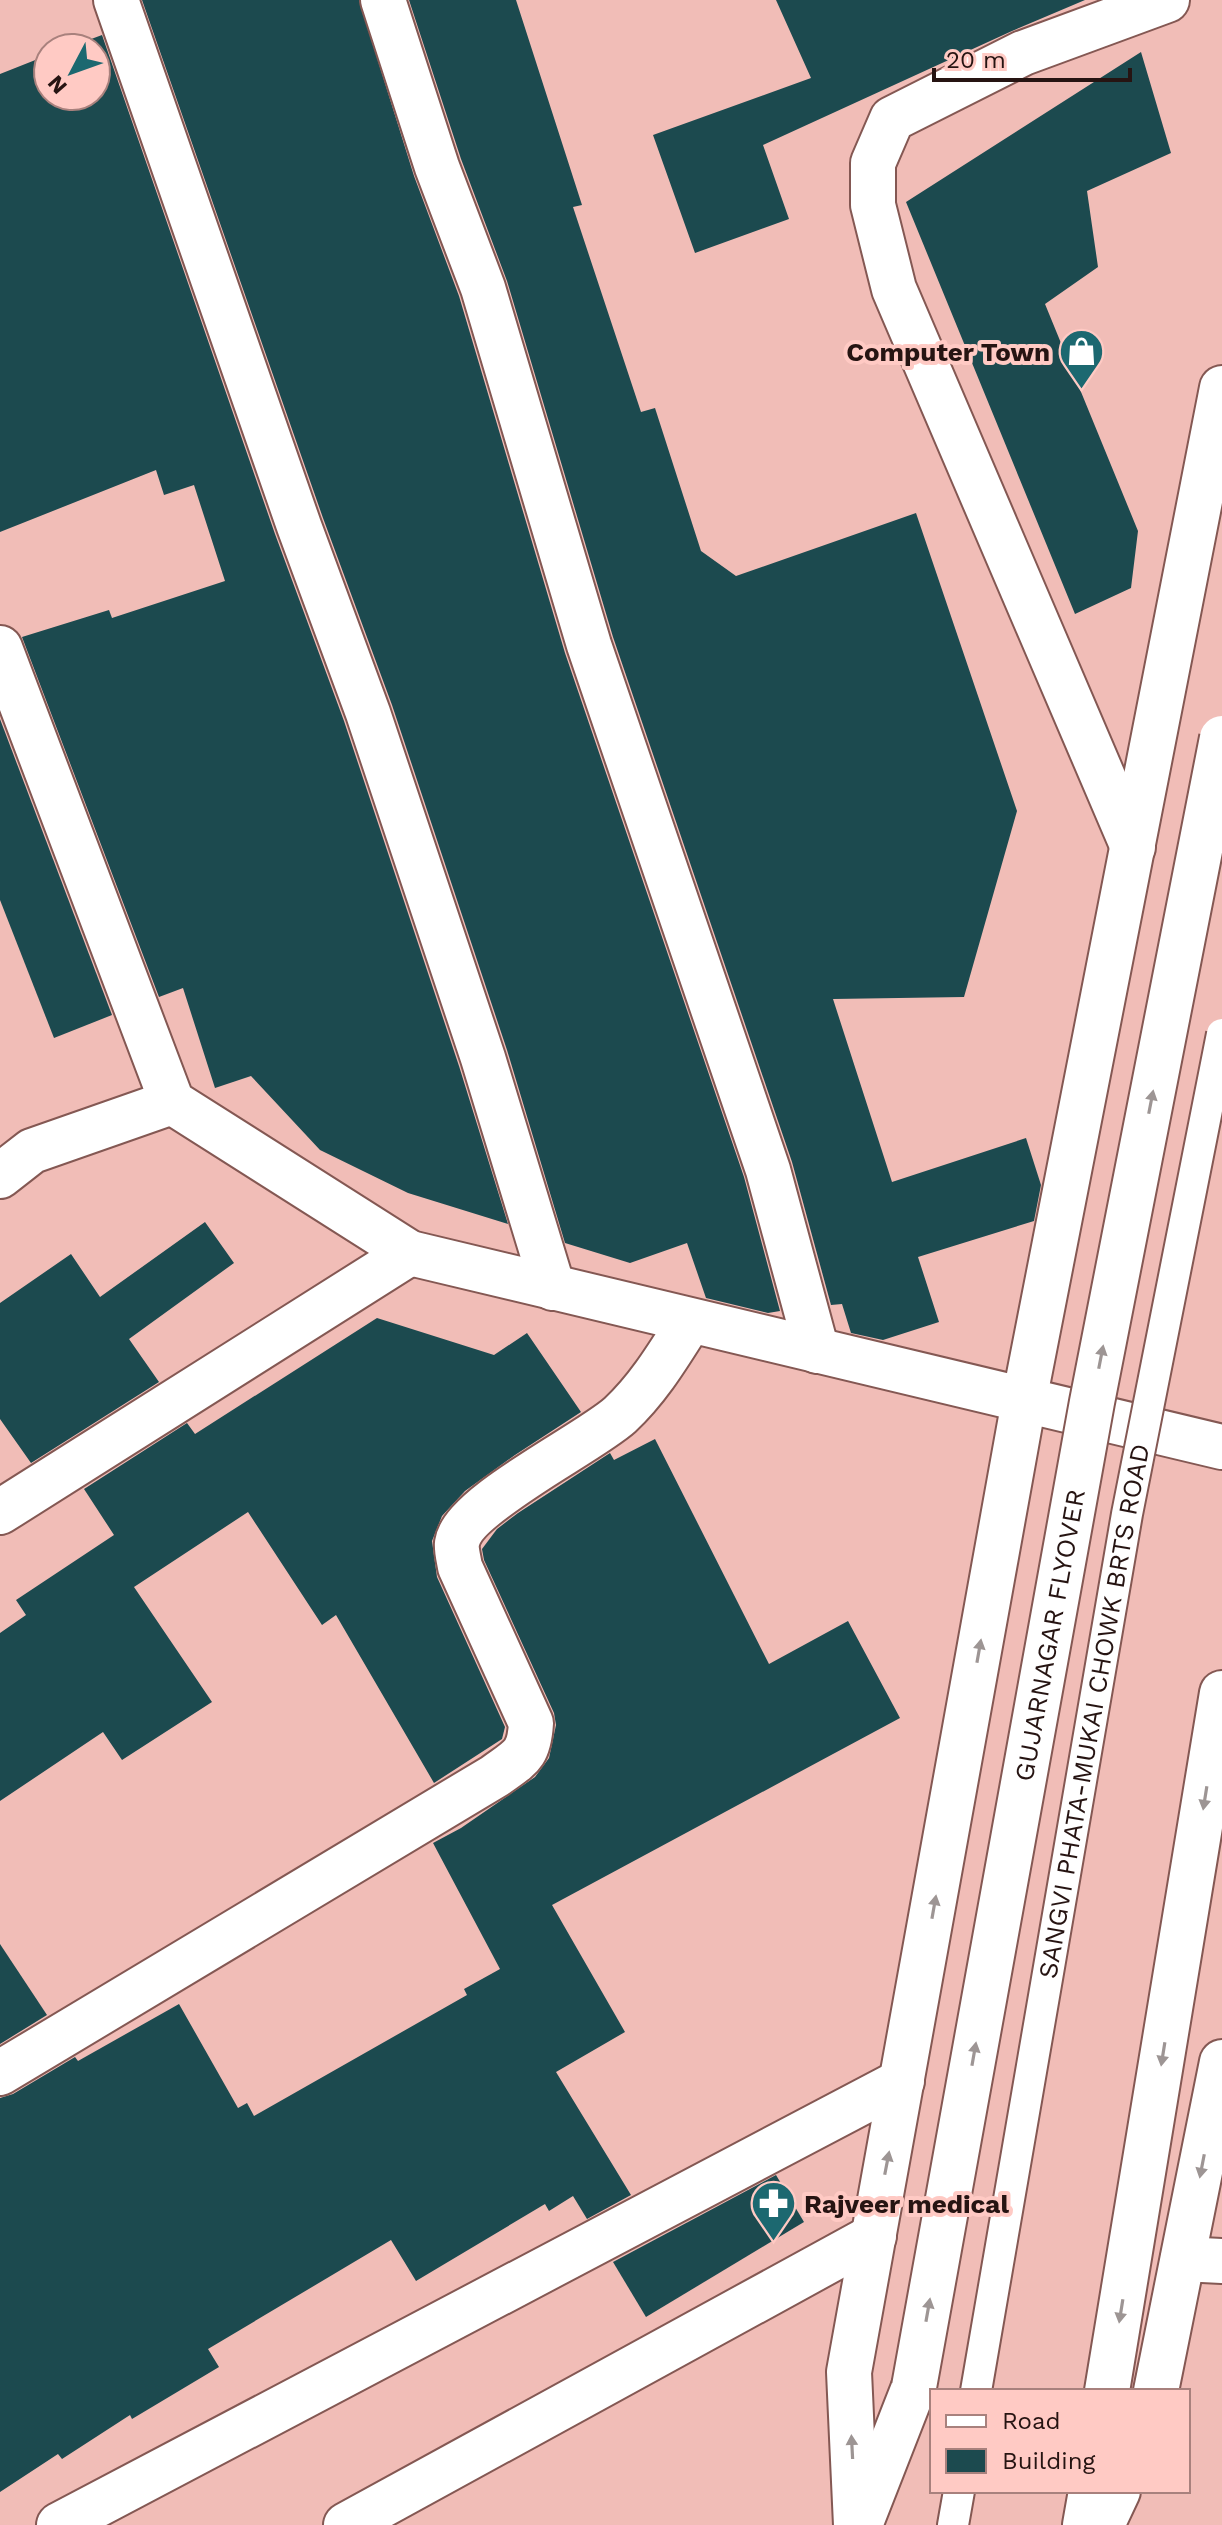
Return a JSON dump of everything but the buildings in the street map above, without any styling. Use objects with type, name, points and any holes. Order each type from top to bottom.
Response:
[{"type":"street","points":[[116,0],[299,526],[368,713],[483,1058],[553,1288]]},
{"type":"street","points":[[383,0],[437,167],[483,288],[589,645],[768,1170],[817,1351]]},
{"type":"street","points":[[1133,847],[894,289],[873,205],[873,163],[892,119],[1023,53],[1167,0]]},
{"type":"street","points":[[858,2525],[849,2372],[1024,1401],[1222,388]]},
{"type":"street","points":[[0,648],[172,1102],[410,1253],[1222,1447]]},
{"type":"street","name":"GUJARNAGAR FLYOVER","points":[[858,2525],[914,2387],[1092,1402],[1222,738]]},
{"type":"street","points":[[0,1176],[32,1151],[172,1102]]},
{"type":"street","points":[[0,1512],[410,1253]]},
{"type":"street","points":[[0,2073],[495,1776],[530,1746],[531,1723],[460,1567],[457,1543],[468,1521],[490,1503],[618,1416],[648,1385],[690,1321]]},
{"type":"street","points":[[1107,2389],[1222,1693]]},
{"type":"street","points":[[1157,2389],[1203,2260],[1222,2062]]},
{"type":"street","points":[[59,2525],[902,2081]]},
{"type":"street","points":[[346,2525],[874,2236]]},
{"type":"street","points":[[1085,2525],[1091,2493]]},
{"type":"street","points":[[1102,2525],[1117,2493]]},
{"type":"lane","name":"SANGVI PHATA-MUKAI CHOWK BRTS ROAD","points":[[976,2389],[1127,1514],[1222,1034]]},
{"type":"lane","points":[[953,2525],[959,2493]]},
{"type":"place","name":"Computer Town","points":[[1081,391]]},
{"type":"place","name":"Rajveer medical","points":[[773,2243]]}]
